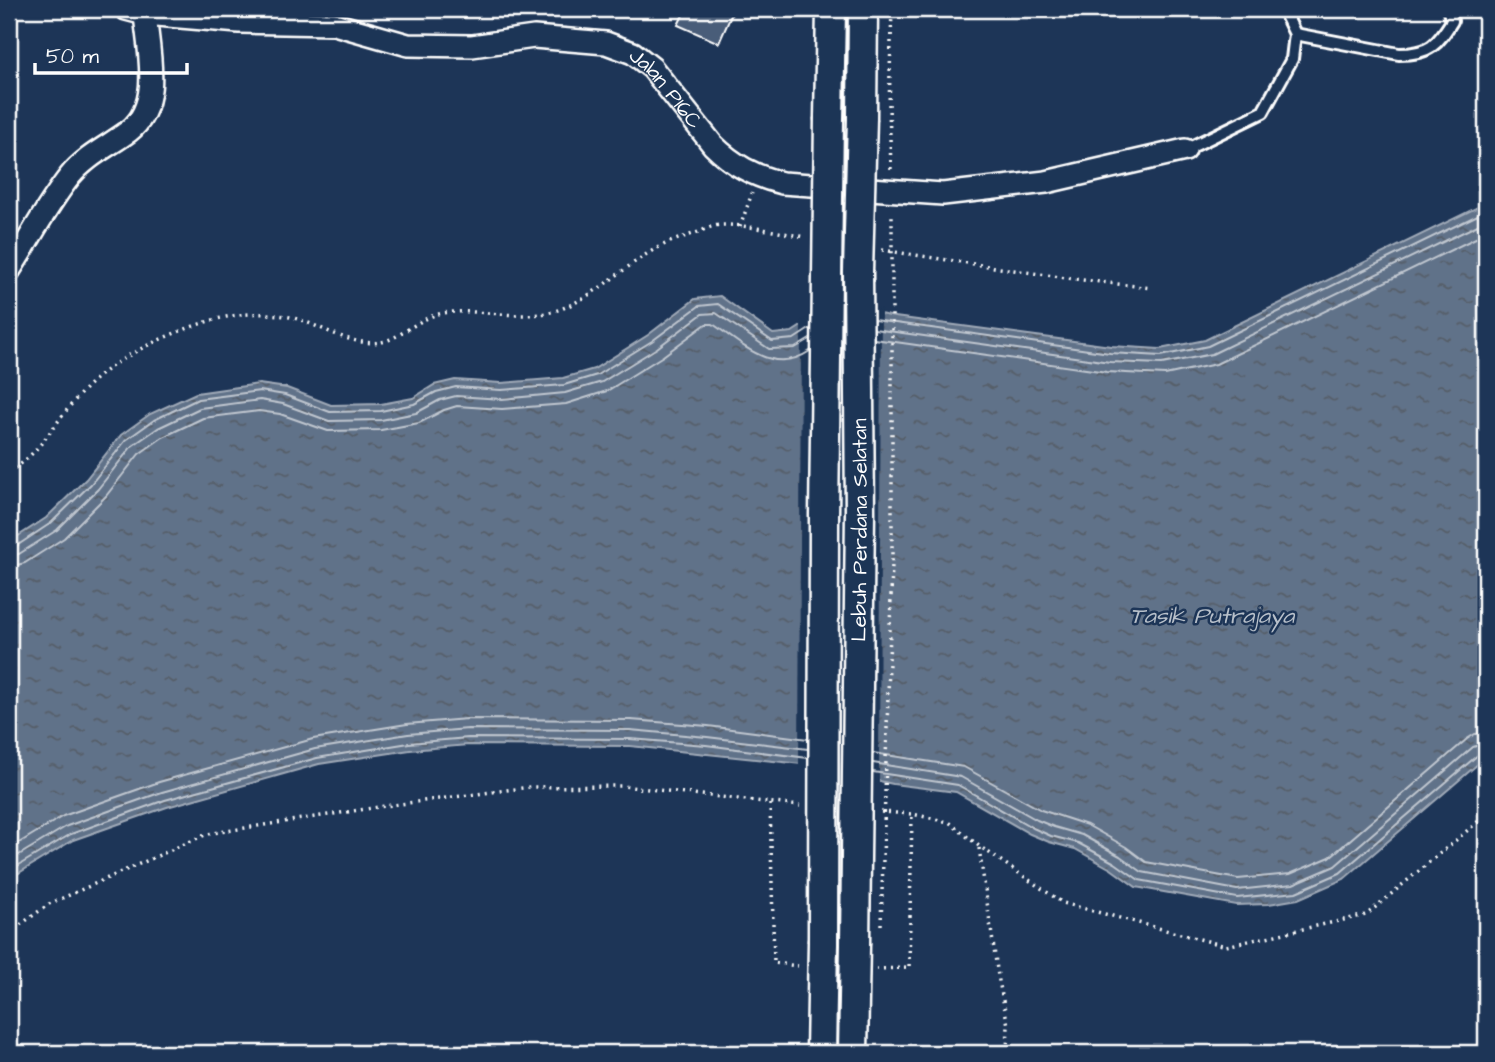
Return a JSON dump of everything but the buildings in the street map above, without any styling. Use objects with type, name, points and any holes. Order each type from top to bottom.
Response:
[{"type":"main road","name":"Lebuh Perdana Selatan","points":[[821,1053],[824,515],[831,9]]},
{"type":"main road","name":"Lebuh Perdana Selatan","points":[[853,1053],[860,513],[858,272],[863,9]]},
{"type":"street","name":"Jalan P16C","points":[[135,11],[240,22],[335,16],[408,45],[472,46],[534,37],[606,43],[621,47],[652,68],[724,156],[761,178],[782,183],[943,194],[1046,182],[1185,150]]},
{"type":"street","points":[[9,271],[70,175],[99,149],[131,130],[139,119],[148,99],[151,82],[135,11]]},
{"type":"lane","points":[[1185,150],[1263,112],[1292,59],[1295,34],[1283,9]]},
{"type":"lane","points":[[1295,34],[1399,54],[1416,54],[1439,43],[1452,21],[1448,9]]},
{"type":"path","points":[[881,930],[892,564],[889,106],[892,9]]},
{"type":"path","points":[[740,227],[746,206],[761,178]]},
{"type":"path","points":[[9,472],[39,449],[76,399],[104,370],[141,348],[230,314],[257,313],[291,317],[366,343],[384,342],[415,323],[439,313],[466,311],[522,316],[546,314],[568,306],[590,293],[656,249],[719,224],[807,237]]},
{"type":"path","points":[[873,248],[1066,278],[1152,288]]},
{"type":"path","points":[[9,933],[49,904],[207,834],[530,787],[622,786],[808,807]]},
{"type":"path","points":[[770,804],[774,963],[806,967]]},
{"type":"path","points":[[873,812],[912,814],[949,822],[979,846],[1063,903],[1226,946],[1366,915],[1486,816]]},
{"type":"path","points":[[881,969],[909,968],[912,814]]},
{"type":"path","points":[[979,846],[1008,1025],[1007,1053]]},
{"type":"water","name":"Tasik Putrajaya","points":[[1486,203],[1486,757],[1344,879],[1298,899],[1269,904],[1236,905],[1136,887],[1075,849],[1030,834],[956,792],[893,784],[802,764],[630,746],[468,745],[410,750],[319,764],[167,807],[73,840],[9,879],[9,542],[46,518],[86,479],[121,435],[150,414],[196,393],[259,384],[287,388],[331,405],[381,404],[413,398],[434,385],[455,380],[501,383],[563,378],[594,369],[648,335],[695,299],[720,296],[773,334],[792,332],[834,305],[895,317],[1111,346],[1160,349],[1205,340]]},
{"type":"pier","points":[[834,301],[881,310],[879,785],[799,767],[801,322]]}]
